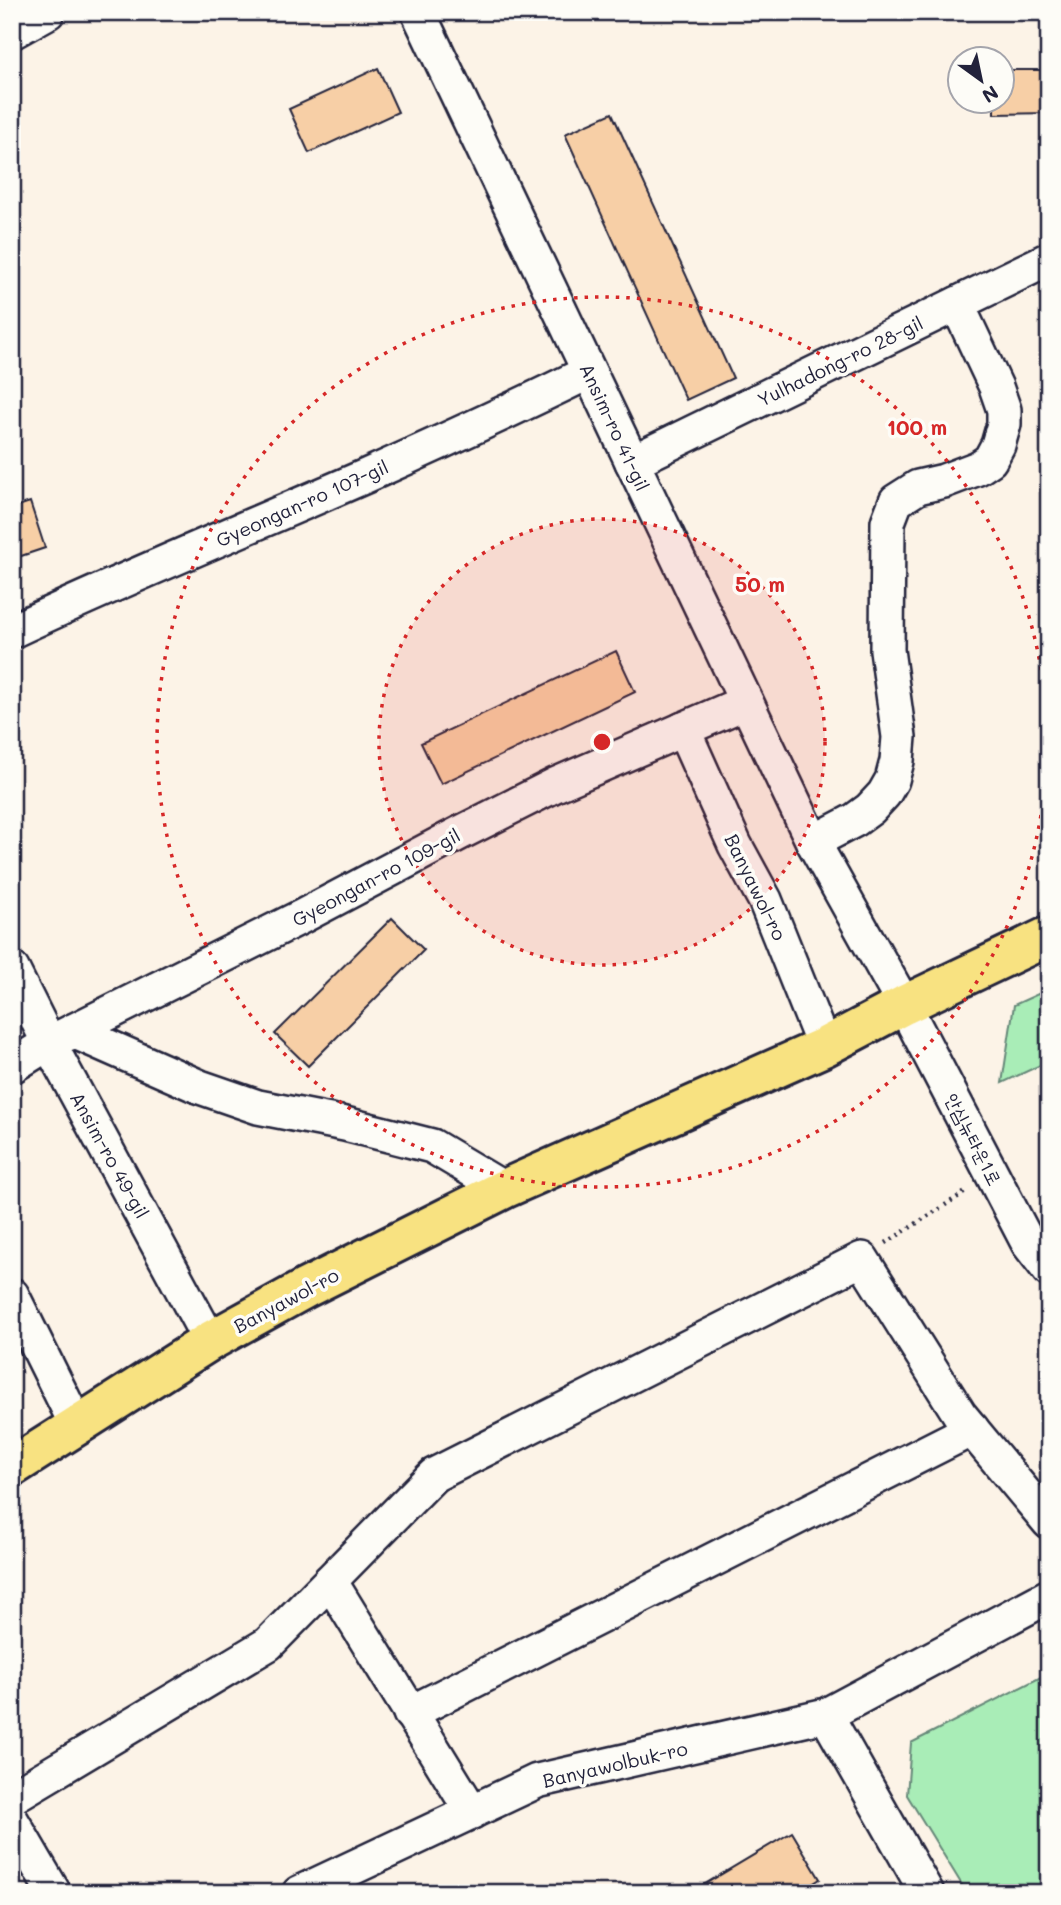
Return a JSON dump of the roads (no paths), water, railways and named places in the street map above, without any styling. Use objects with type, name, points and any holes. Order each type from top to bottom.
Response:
[{"type":"main road","name":"Banyawol-ro","points":[[12,1467],[210,1340],[306,1288],[504,1189],[824,1047],[904,1005],[1049,936]]},
{"type":"street","points":[[12,32],[48,12]]},
{"type":"street","name":"Ansim-ro 41-gil","points":[[418,12],[813,842],[904,1005]]},
{"type":"street","name":"Yulhadong-ro 28-gil","points":[[632,462],[1049,259]]},
{"type":"street","points":[[813,842],[870,809],[892,780],[897,761],[899,737],[887,650],[888,522],[896,501],[918,487],[944,481],[984,464],[998,444],[1004,424],[1004,410],[996,387],[957,304]]},
{"type":"street","name":"Gyeongan-ro 107-gil","points":[[12,631],[380,470],[589,372]]},
{"type":"street","name":"Gyeongan-ro 109-gil","points":[[12,1066],[61,1037],[555,785],[746,702]]},
{"type":"street","name":"Banyawol-ro","points":[[683,729],[735,845],[765,900],[824,1047]]},
{"type":"street","name":"Ansim-ro 49-gil","points":[[12,969],[61,1037],[210,1340]]},
{"type":"street","name":"안심뉴타운1로","points":[[904,1005],[1028,1243],[1049,1270]]},
{"type":"street","points":[[61,1037],[258,1107],[345,1124],[432,1146],[504,1189]]},
{"type":"street","points":[[12,1797],[268,1644],[434,1475],[862,1259],[960,1415],[1049,1522]]},
{"type":"street","points":[[12,1295],[77,1426]]},
{"type":"street","points":[[410,1713],[972,1429]]},
{"type":"street","points":[[330,1581],[472,1812]]},
{"type":"street","name":"Banyawolbuk-ro","points":[[299,1893],[537,1781],[826,1715],[1049,1596]]},
{"type":"street","points":[[826,1715],[926,1893]]},
{"type":"street","points":[[16,1836],[54,1893]]}]
